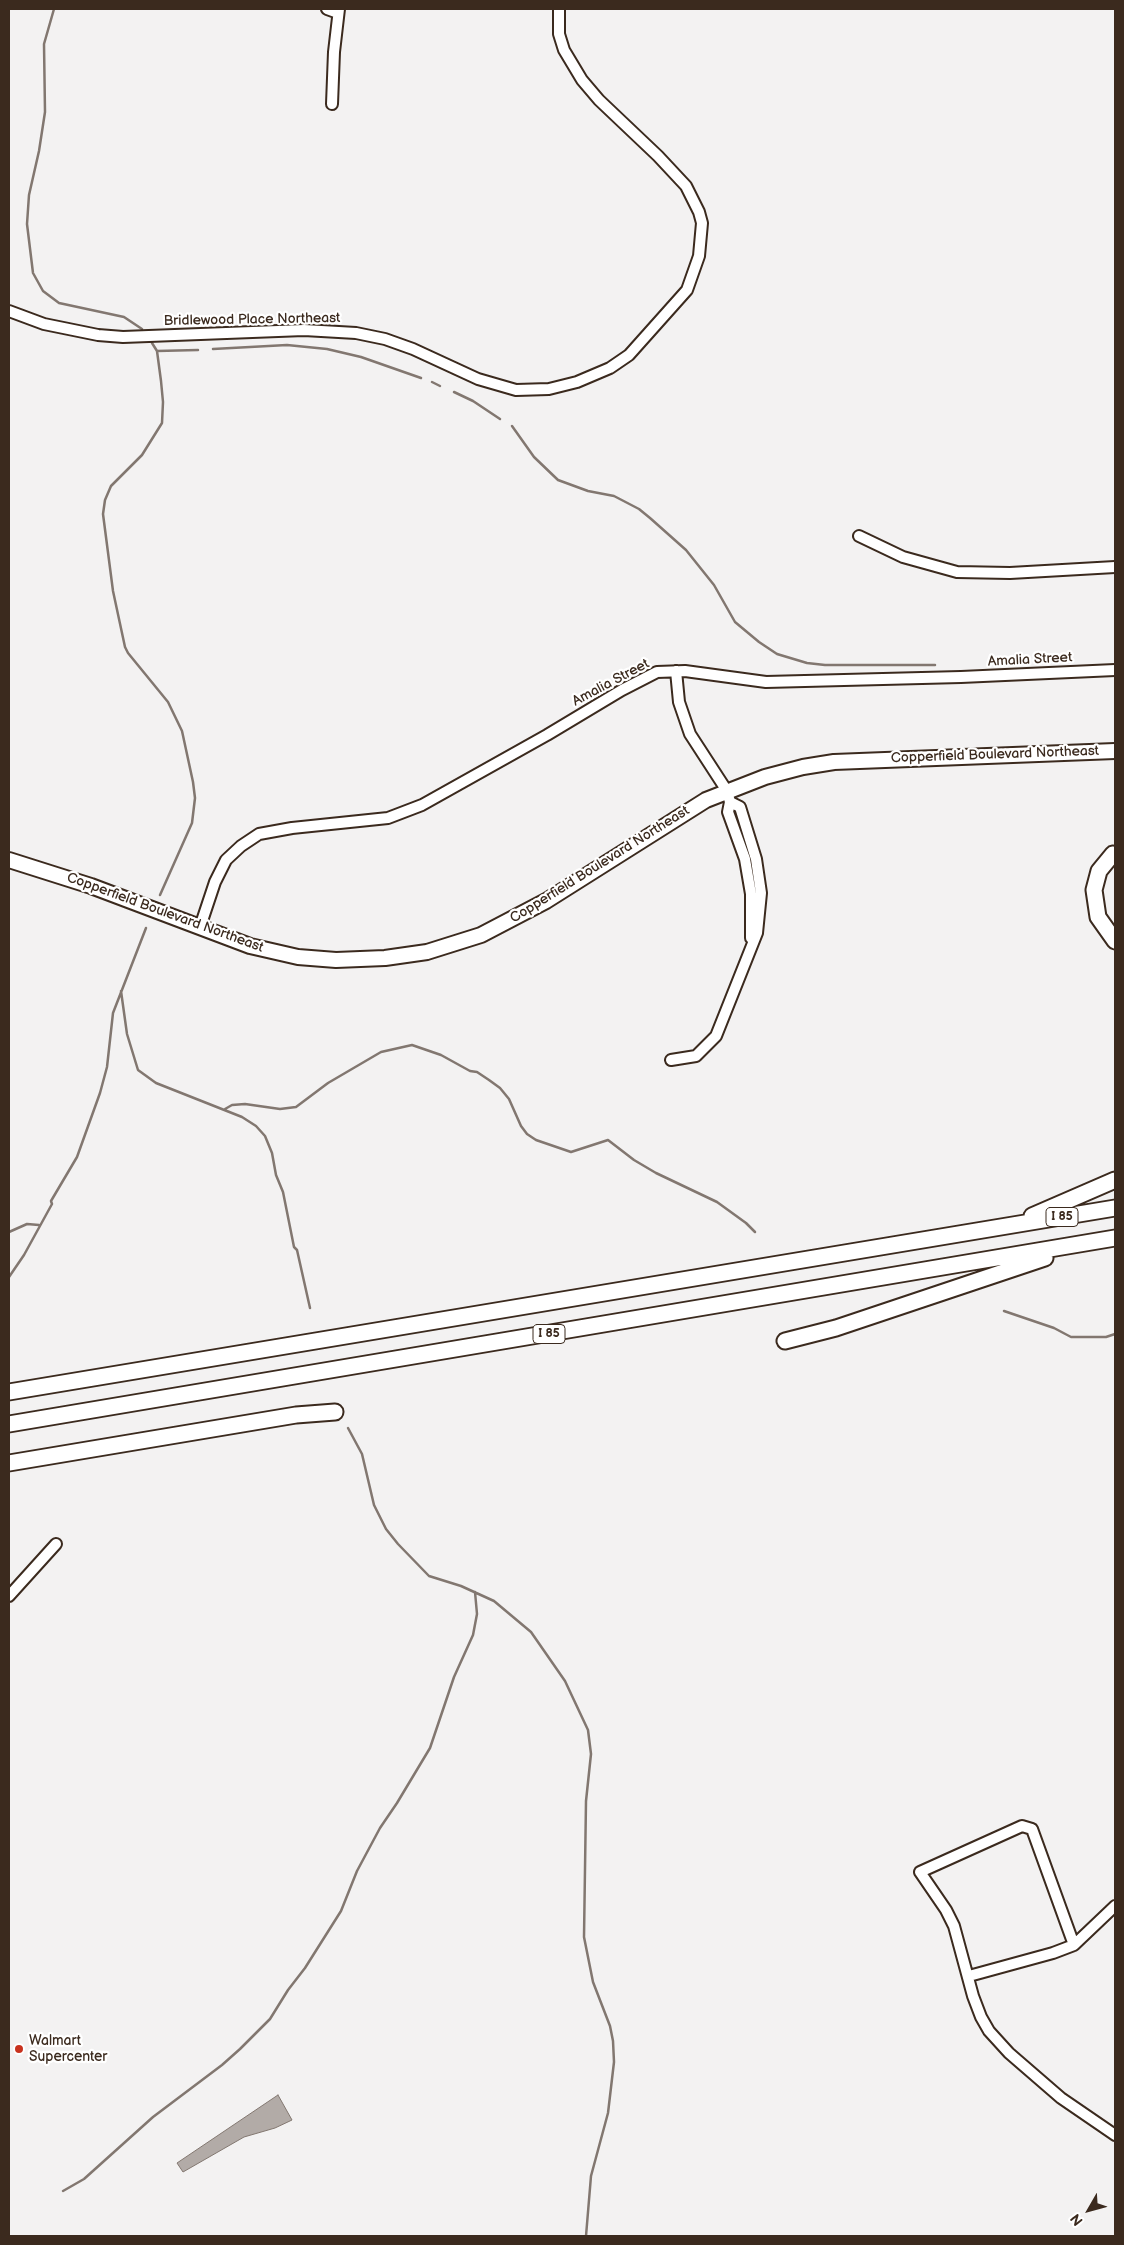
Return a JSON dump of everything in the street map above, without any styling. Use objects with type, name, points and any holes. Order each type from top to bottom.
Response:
[{"type":"highway","points":[[1113,854],[1099,871],[1096,881],[1095,901],[1098,918],[1115,941]]},
{"type":"highway","points":[[1008,1226],[1115,1180]]},
{"type":"highway","name":"I 85","points":[[9,1392],[1115,1208]]},
{"type":"highway","name":"I 85","points":[[9,1424],[1115,1238]]},
{"type":"highway","points":[[785,1341],[836,1328],[1089,1243]]},
{"type":"highway","points":[[9,1462],[296,1415],[336,1412]]},
{"type":"main road","name":"Copperfield Boulevard Northeast","points":[[9,860],[63,876],[250,946],[298,956],[336,960],[385,958],[428,952],[481,935],[520,917],[706,800],[729,796],[774,774],[803,766],[834,762],[1115,751]]},
{"type":"street","points":[[327,9],[338,11],[332,104]]},
{"type":"street","name":"Bridlewood Place Northeast","points":[[9,311],[44,324],[98,335],[123,337],[295,330],[356,333],[395,342],[478,379],[516,390],[549,389],[582,380],[610,368],[629,355],[687,290],[699,256],[702,223],[699,212],[686,186],[658,156],[598,100],[582,80],[564,50],[560,34],[559,9]]},
{"type":"street","points":[[859,536],[903,557],[956,572],[1010,573],[1115,567]]},
{"type":"street","name":"Amalia Street","points":[[200,928],[215,882],[226,860],[241,846],[259,834],[292,828],[388,818],[422,805],[547,735],[622,690],[657,672],[676,671],[766,682],[961,677],[1115,670]]},
{"type":"street","points":[[671,1060],[696,1056],[716,1036],[757,933],[761,893],[756,859],[740,807],[729,796],[690,734],[679,702],[676,671]]},
{"type":"street","points":[[9,1596],[56,1544]]},
{"type":"street","points":[[1074,1945],[1032,1829],[1022,1826],[920,1872],[946,1910],[954,1926],[973,1996],[981,2017],[1004,2048],[1061,2098],[1115,2135]]},
{"type":"street","points":[[969,1976],[1053,1953],[1074,1945],[1115,1906]]},
{"type":"shaded area","points":[[278,2095],[292,2120],[275,2128],[244,2137],[183,2172],[177,2163]]},
{"type":"waterway","points":[[54,9],[44,44],[45,112],[29,195],[27,224],[33,273],[43,291],[59,303],[124,317],[142,329]]},
{"type":"waterway","points":[[152,343],[157,351],[161,381],[162,423],[142,455],[111,486],[105,500],[103,514],[113,591],[125,647],[168,702],[182,731],[193,782],[195,798],[192,823],[160,895]]},
{"type":"waterway","points":[[213,349],[287,345],[327,349],[361,357],[421,378]]},
{"type":"waterway","points":[[157,351],[198,350]]},
{"type":"waterway","points":[[432,382],[440,386]]},
{"type":"waterway","points":[[454,392],[473,401],[500,419]]},
{"type":"waterway","points":[[512,426],[534,457],[558,480],[588,491],[614,496],[639,509],[650,518],[686,550],[714,585],[735,622],[777,654],[807,663],[825,665],[935,665]]},
{"type":"waterway","points":[[9,1277],[24,1255],[52,1204],[51,1201],[77,1157],[100,1093],[107,1067],[113,1013],[146,928]]},
{"type":"waterway","points":[[121,991],[127,1034],[138,1070],[156,1083],[242,1117],[256,1126],[265,1136],[283,1192],[294,1247],[297,1250],[310,1308]]},
{"type":"waterway","points":[[225,1109],[232,1105],[245,1104],[280,1109],[296,1107],[328,1083],[381,1052],[412,1045],[441,1055],[470,1071],[477,1072],[500,1088],[509,1099],[521,1126],[527,1134],[536,1140],[571,1152],[608,1140],[634,1160],[656,1173],[717,1202],[755,1232]]},
{"type":"waterway","points":[[9,1232],[27,1224],[39,1225]]},
{"type":"waterway","points":[[1004,1311],[1054,1328],[1071,1337],[1106,1337],[1115,1334]]},
{"type":"waterway","points":[[348,1428],[362,1454],[374,1505],[386,1529],[429,1576],[461,1586],[494,1601],[531,1632],[565,1681],[588,1730],[591,1754],[586,1801],[584,1937],[593,1982],[610,2026],[614,2062],[608,2113],[591,2176],[586,2236]]},
{"type":"waterway","points":[[63,2191],[84,2179],[153,2117],[222,2065],[270,2019],[341,1911],[357,1871],[380,1828],[430,1748],[454,1677],[473,1635],[477,1614],[475,1592]]},
{"type":"place","name":"Walmart Supercenter","points":[[19,2049]]}]
